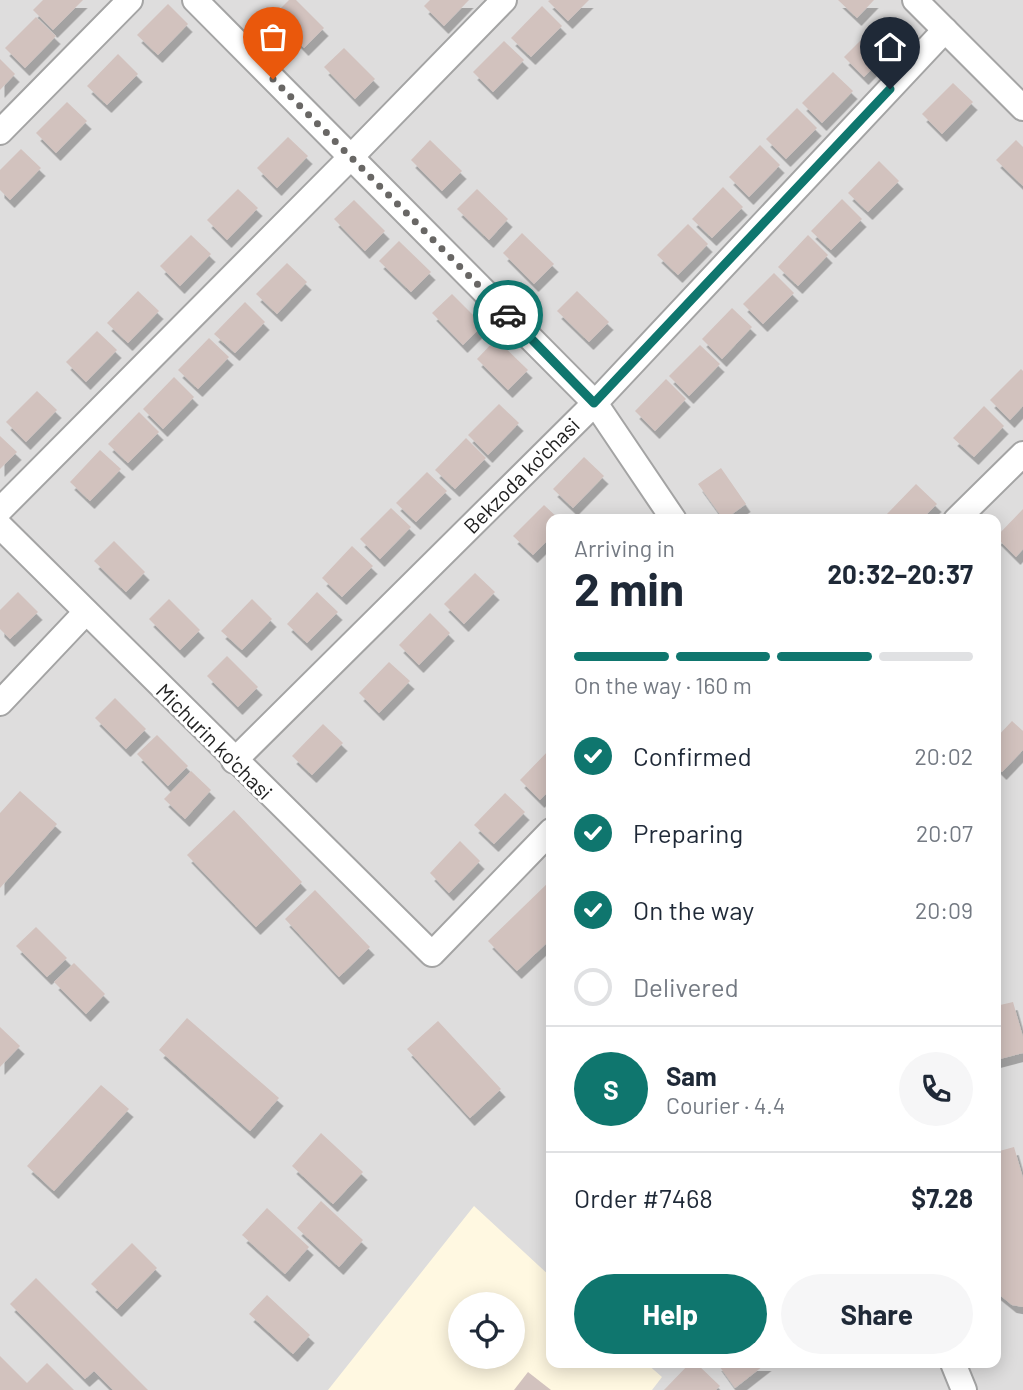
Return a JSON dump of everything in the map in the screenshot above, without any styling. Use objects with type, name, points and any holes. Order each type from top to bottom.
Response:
[{"type":"street","points":[[0,132],[130,0]]},
{"type":"street","points":[[195,0],[594,403],[670,514]]},
{"type":"street","points":[[0,510],[504,0]]},
{"type":"street","points":[[915,0],[1023,108]]},
{"type":"street","name":"Bekzoda ko'chasi","points":[[234,761],[594,403],[945,30]]},
{"type":"street","points":[[962,514],[1023,454]]},
{"type":"street","name":"Michurin ko'chasi","points":[[0,526],[234,761],[432,954],[546,836]]},
{"type":"street","points":[[0,703],[86,612]]},
{"type":"street","points":[[955,1368],[964,1390]]},
{"type":"shaded area","points":[[0,0],[1023,0],[1023,1390],[0,1390]]},
{"type":"shaded area","points":[[474,1206],[546,1272],[546,1368],[652,1368],[662,1377],[652,1390],[328,1390]]},
{"type":"building","points":[[43,0],[83,0],[53,30],[33,10]]},
{"type":"building","points":[[289,0],[296,0],[324,28],[304,48],[273,16]]},
{"type":"building","points":[[430,0],[469,0],[444,26],[424,6]]},
{"type":"building","points":[[589,0],[568,21],[548,1]]},
{"type":"building","points":[[838,0],[874,0],[857,18]]},
{"type":"building","points":[[168,4],[188,24],[158,55],[137,35]]},
{"type":"building","points":[[542,6],[562,26],[531,57],[511,38]]},
{"type":"building","points":[[36,17],[56,36],[25,68],[5,48]]},
{"type":"building","points":[[875,26],[895,45],[864,77],[844,57]]},
{"type":"building","points":[[504,41],[524,60],[493,92],[473,72]]},
{"type":"building","points":[[344,48],[375,79],[355,99],[324,67]]},
{"type":"building","points":[[118,54],[138,74],[107,105],[87,86]]},
{"type":"building","points":[[0,59],[15,74],[0,90]]},
{"type":"building","points":[[833,72],[853,91],[822,123],[802,103]]},
{"type":"building","points":[[953,83],[973,102],[942,134],[922,114]]},
{"type":"building","points":[[67,102],[87,121],[56,153],[36,133]]},
{"type":"building","points":[[797,108],[817,128],[786,159],[766,139]]},
{"type":"building","points":[[288,137],[308,156],[277,188],[257,168]]},
{"type":"building","points":[[430,140],[462,171],[442,191],[411,160]]},
{"type":"building","points":[[1016,140],[1023,147],[1023,186],[996,160]]},
{"type":"building","points":[[760,145],[780,165],[749,197],[729,177]]},
{"type":"building","points":[[21,149],[41,168],[10,200],[0,190],[0,170]]},
{"type":"building","points":[[879,161],[899,181],[868,212],[848,193]]},
{"type":"building","points":[[723,187],[743,207],[712,238],[692,219]]},
{"type":"building","points":[[238,189],[258,208],[227,240],[207,220]]},
{"type":"building","points":[[477,189],[508,219],[489,240],[457,209]]},
{"type":"building","points":[[842,199],[862,219],[831,250],[811,231]]},
{"type":"building","points":[[354,200],[385,231],[365,251],[334,219]]},
{"type":"building","points":[[688,224],[708,244],[678,275],[657,255]]},
{"type":"building","points":[[522,233],[554,264],[534,284],[503,253]]},
{"type":"building","points":[[191,235],[211,254],[180,286],[160,266]]},
{"type":"building","points":[[808,235],[828,255],[798,286],[778,267]]},
{"type":"building","points":[[399,241],[431,272],[411,292],[379,261]]},
{"type":"building","points":[[287,263],[307,282],[277,314],[256,294]]},
{"type":"building","points":[[774,273],[794,293],[763,324],[743,304]]},
{"type":"building","points":[[138,291],[159,311],[128,343],[107,323]]},
{"type":"building","points":[[577,291],[609,322],[589,342],[557,311]]},
{"type":"building","points":[[452,294],[483,325],[463,345],[432,313]]},
{"type":"building","points":[[245,302],[265,322],[235,353],[214,334]]},
{"type":"building","points":[[732,308],[752,327],[722,359],[702,339]]},
{"type":"building","points":[[97,331],[117,350],[86,382],[66,362]]},
{"type":"building","points":[[209,338],[229,357],[198,389],[178,370]]},
{"type":"building","points":[[496,339],[528,370],[508,390],[477,359]]},
{"type":"building","points":[[700,345],[720,364],[689,396],[669,376]]},
{"type":"building","points":[[1021,369],[1023,406],[1010,420],[990,400]]},
{"type":"building","points":[[174,377],[194,397],[163,429],[143,409]]},
{"type":"building","points":[[666,379],[686,399],[655,431],[635,411]]},
{"type":"building","points":[[37,391],[57,410],[26,442],[6,422]]},
{"type":"building","points":[[499,404],[519,423],[488,455],[468,435]]},
{"type":"building","points":[[984,406],[1004,426],[974,457],[953,438]]},
{"type":"building","points":[[139,412],[159,432],[128,463],[108,444]]},
{"type":"building","points":[[0,436],[17,452],[0,469]]},
{"type":"building","points":[[466,438],[486,458],[455,489],[435,470]]},
{"type":"building","points":[[100,450],[121,469],[90,501],[70,482]]},
{"type":"building","points":[[584,457],[604,476],[573,508],[553,489]]},
{"type":"building","points":[[721,468],[746,504],[732,514],[720,514],[698,484]]},
{"type":"building","points":[[427,472],[447,491],[416,522],[396,503]]},
{"type":"building","points":[[916,484],[937,504],[927,514],[887,514]]},
{"type":"building","points":[[544,505],[554,514],[546,514],[546,542],[533,555],[513,536]]},
{"type":"building","points":[[391,508],[411,527],[380,559],[360,539]]},
{"type":"building","points":[[1023,509],[1023,549],[1016,557],[1001,542],[1001,532]]},
{"type":"building","points":[[114,541],[145,572],[126,592],[94,561]]},
{"type":"building","points":[[352,546],[373,566],[342,597],[322,578]]},
{"type":"building","points":[[475,573],[495,592],[464,624],[444,604]]},
{"type":"building","points":[[18,592],[38,612],[10,639],[0,629],[0,610]]},
{"type":"building","points":[[317,592],[338,612],[307,643],[287,624]]},
{"type":"building","points":[[169,599],[200,630],[180,650],[149,619]]},
{"type":"building","points":[[252,599],[272,619],[242,650],[221,631]]},
{"type":"building","points":[[430,613],[450,633],[419,665],[399,645]]},
{"type":"building","points":[[227,656],[258,687],[238,707],[207,676]]},
{"type":"building","points":[[389,662],[410,681],[379,713],[359,693]]},
{"type":"building","points":[[115,698],[146,729],[126,749],[95,718]]},
{"type":"building","points":[[1012,721],[1023,731],[1023,750],[1002,772],[1001,771],[1001,733]]},
{"type":"building","points":[[323,724],[343,743],[312,775],[292,756]]},
{"type":"building","points":[[157,735],[188,766],[168,786],[137,754]]},
{"type":"building","points":[[546,753],[546,794],[540,800],[520,780]]},
{"type":"building","points":[[191,771],[211,790],[185,819],[164,799]]},
{"type":"building","points":[[20,791],[57,824],[0,888],[0,813]]},
{"type":"building","points":[[505,793],[525,812],[494,844],[474,825]]},
{"type":"building","points":[[234,810],[302,882],[256,927],[187,855]]},
{"type":"building","points":[[460,841],[480,861],[449,893],[430,873]]},
{"type":"building","points":[[546,885],[546,944],[517,971],[488,941]]},
{"type":"building","points":[[315,890],[370,947],[339,977],[285,919]]},
{"type":"building","points":[[36,927],[67,958],[47,977],[16,946]]},
{"type":"building","points":[[74,963],[105,994],[86,1014],[54,982]]},
{"type":"building","points":[[1013,1002],[1023,1037],[1023,1053],[1001,1059],[1001,1005]]},
{"type":"building","points":[[187,1018],[279,1098],[250,1131],[159,1050]]},
{"type":"building","points":[[438,1021],[501,1089],[470,1118],[407,1049]]},
{"type":"building","points":[[0,1027],[20,1046],[0,1067]]},
{"type":"building","points":[[101,1085],[129,1109],[54,1191],[27,1166]]},
{"type":"building","points":[[321,1133],[363,1172],[333,1204],[292,1166]]},
{"type":"building","points":[[1014,1147],[1023,1178],[1023,1307],[1012,1305],[1001,1296],[1001,1151]]},
{"type":"building","points":[[321,1201],[363,1240],[339,1267],[297,1228]]},
{"type":"building","points":[[267,1208],[309,1247],[285,1274],[242,1235]]},
{"type":"building","points":[[132,1243],[157,1268],[117,1309],[91,1284]]},
{"type":"building","points":[[36,1278],[148,1390],[113,1390],[94,1371],[85,1379],[10,1304]]},
{"type":"building","points":[[267,1295],[310,1335],[293,1354],[249,1314]]},
{"type":"building","points":[[0,1356],[27,1383],[47,1363],[74,1390],[0,1390]]},
{"type":"building","points":[[685,1368],[701,1368],[720,1386],[716,1390],[664,1390]]},
{"type":"building","points":[[721,1368],[761,1368],[735,1388]]},
{"type":"building","points":[[528,1372],[551,1390],[514,1390]]},
{"type":"way so far","points":[[273,79],[508,315]]},
{"type":"route","points":[[508,315],[594,403],[890,89]]}]
